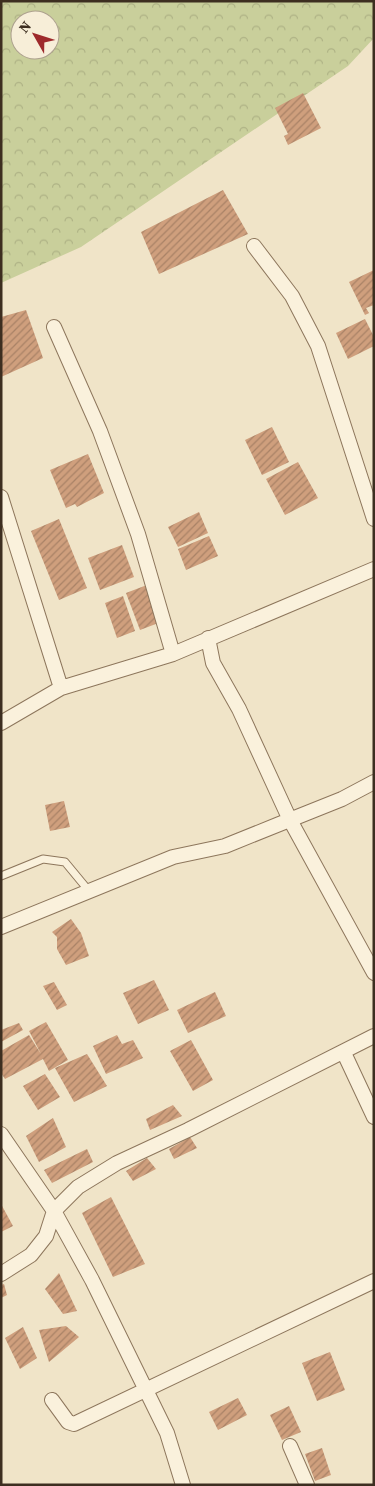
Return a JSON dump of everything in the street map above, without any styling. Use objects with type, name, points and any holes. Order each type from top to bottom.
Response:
[{"type":"street","points":[[254,246],[292,296],[318,346],[374,520]]},
{"type":"street","points":[[54,327],[100,431],[138,534],[173,654]]},
{"type":"street","points":[[1,497],[61,688]]},
{"type":"street","points":[[1,723],[61,688],[173,654],[374,569]]},
{"type":"street","points":[[208,638],[213,663],[239,709],[290,820],[374,973]]},
{"type":"street","points":[[1,927],[174,857],[225,846],[342,799],[374,782]]},
{"type":"street","points":[[1,1274],[32,1255],[46,1236],[54,1211],[78,1187],[117,1163],[344,1053],[374,1036]]},
{"type":"street","points":[[344,1053],[374,1117]]},
{"type":"street","points":[[1,1134],[54,1211],[92,1280],[167,1434],[183,1485]]},
{"type":"street","points":[[52,1400],[68,1422],[74,1424],[374,1281]]},
{"type":"street","points":[[290,1446],[307,1485]]},
{"type":"lane","points":[[1,876],[43,859],[65,862],[89,891]]},
{"type":"green space","points":[[1,1],[374,1],[374,38],[348,66],[81,247],[1,283]]},
{"type":"building","points":[[303,93],[321,128],[288,145],[284,136],[288,134],[275,108]]},
{"type":"building","points":[[223,190],[248,234],[159,274],[141,232]]},
{"type":"building","points":[[374,270],[374,305],[366,308],[369,313],[365,315],[349,282]]},
{"type":"building","points":[[26,310],[43,358],[1,377],[1,317]]},
{"type":"building","points":[[365,319],[374,337],[374,346],[348,359],[336,333]]},
{"type":"building","points":[[272,427],[289,462],[262,475],[245,440]]},
{"type":"building","points":[[88,454],[104,493],[77,507],[75,504],[66,508],[50,470]]},
{"type":"building","points":[[298,462],[318,498],[285,515],[266,479]]},
{"type":"building","points":[[199,512],[208,533],[178,547],[168,527]]},
{"type":"building","points":[[59,519],[87,588],[59,600],[31,531]]},
{"type":"building","points":[[209,536],[218,556],[186,570],[178,549]]},
{"type":"building","points":[[122,545],[134,577],[100,590],[88,558]]},
{"type":"building","points":[[147,585],[161,622],[140,630],[126,593]]},
{"type":"building","points":[[123,596],[135,631],[117,638],[105,603]]},
{"type":"building","points":[[64,801],[70,827],[50,831],[45,805]]},
{"type":"building","points":[[71,919],[81,933],[89,956],[66,965],[57,949],[57,937],[52,932]]},
{"type":"building","points":[[154,980],[169,1010],[138,1024],[123,993]]},
{"type":"building","points":[[54,982],[67,1005],[57,1010],[43,986]]},
{"type":"building","points":[[215,992],[226,1016],[188,1033],[177,1010]]},
{"type":"building","points":[[46,1022],[68,1060],[49,1071],[43,1059],[5,1079],[1,1073],[1,1051],[29,1035],[41,1054],[29,1031]]},
{"type":"building","points":[[19,1023],[23,1030],[1,1042],[1,1030]]},
{"type":"building","points":[[117,1035],[122,1044],[133,1040],[143,1058],[106,1074],[93,1046]]},
{"type":"building","points":[[191,1040],[213,1080],[193,1091],[170,1051]]},
{"type":"building","points":[[87,1054],[107,1086],[74,1102],[55,1068]]},
{"type":"building","points":[[45,1074],[60,1097],[38,1110],[23,1086]]},
{"type":"building","points":[[173,1105],[182,1116],[150,1130],[146,1119]]},
{"type":"building","points":[[53,1118],[66,1147],[39,1162],[26,1136]]},
{"type":"building","points":[[190,1137],[197,1148],[174,1159],[169,1149]]},
{"type":"building","points":[[87,1149],[93,1162],[52,1183],[44,1170]]},
{"type":"building","points":[[147,1158],[156,1169],[133,1181],[126,1171]]},
{"type":"building","points":[[111,1197],[145,1264],[113,1277],[82,1213]]},
{"type":"building","points":[[1,1204],[13,1226],[1,1232]]},
{"type":"building","points":[[59,1273],[77,1311],[63,1314],[45,1289]]},
{"type":"building","points":[[4,1284],[7,1295],[1,1298],[1,1285]]},
{"type":"building","points":[[66,1326],[79,1337],[49,1362],[39,1330]]},
{"type":"building","points":[[23,1327],[37,1358],[20,1369],[5,1338]]},
{"type":"building","points":[[330,1352],[345,1390],[317,1401],[302,1363]]},
{"type":"building","points":[[238,1398],[247,1415],[218,1430],[209,1412]]},
{"type":"building","points":[[289,1406],[301,1432],[282,1440],[270,1415]]},
{"type":"building","points":[[322,1448],[331,1475],[315,1481],[305,1454]]}]
